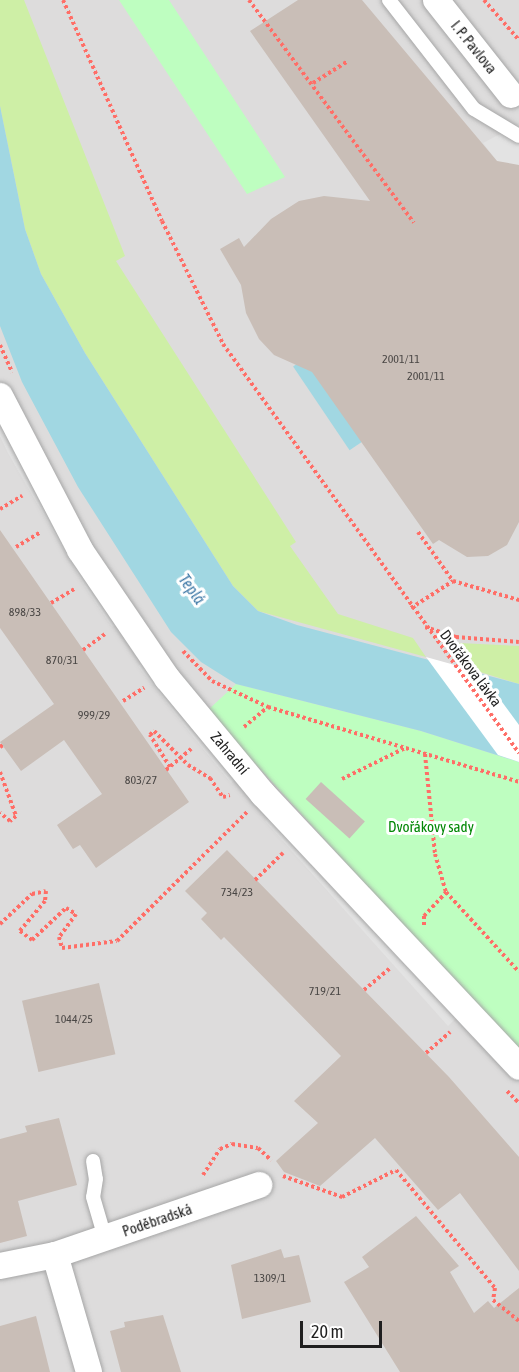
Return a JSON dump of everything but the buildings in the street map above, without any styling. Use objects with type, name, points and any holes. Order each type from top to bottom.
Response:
[{"type":"street","name":"I. P. Pavlova","points":[[436,0],[512,95]]},
{"type":"street","name":"Zahradní","points":[[8,389],[80,550],[167,678],[263,794],[519,1067]]},
{"type":"street","name":"Poděbradská","points":[[0,1266],[55,1254],[259,1185]]},
{"type":"street","points":[[55,1254],[89,1372]]},
{"type":"lane","points":[[389,0],[474,109],[519,136]]},
{"type":"lane","points":[[93,1161],[96,1179],[93,1197],[105,1238]]},
{"type":"path","name":"Dvořákova lávka","points":[[63,0],[162,221],[223,344],[411,608],[519,753]]},
{"type":"path","points":[[249,0],[313,83],[414,223]]},
{"type":"path","points":[[484,0],[519,40]]},
{"type":"path","points":[[313,83],[347,62]]},
{"type":"path","points":[[0,345],[8,389]]},
{"type":"path","points":[[0,509],[26,494]]},
{"type":"path","points":[[16,547],[44,530]]},
{"type":"path","points":[[418,532],[453,581],[519,600]]},
{"type":"path","points":[[411,608],[453,581]]},
{"type":"path","points":[[51,603],[77,587]]},
{"type":"path","points":[[425,627],[456,636],[519,642]]},
{"type":"path","points":[[83,650],[108,632]]},
{"type":"path","points":[[178,645],[212,681],[268,707],[519,782]]},
{"type":"path","points":[[123,701],[147,686]]},
{"type":"path","points":[[244,727],[268,707]]},
{"type":"path","points":[[197,745],[182,757],[168,768],[150,735],[154,731],[182,757],[210,778],[223,797],[236,793]]},
{"type":"path","points":[[342,779],[406,748]]},
{"type":"path","points":[[425,754],[435,854],[446,892],[519,972]]},
{"type":"path","points":[[0,772],[15,816],[10,821],[0,813]]},
{"type":"path","points":[[0,924],[32,894],[46,891],[45,901],[20,931],[32,940],[66,908],[76,914],[59,937],[62,948],[117,941],[263,794]]},
{"type":"path","points":[[255,880],[285,850]]},
{"type":"path","points":[[364,990],[390,967]]},
{"type":"path","points":[[426,1053],[450,1031]]},
{"type":"path","points":[[283,1176],[342,1197],[396,1170],[495,1287],[493,1300],[519,1321]]},
{"type":"shaded area","points":[[0,0],[519,0],[519,1372],[0,1372]]},
{"type":"shaded area","points":[[519,124],[519,170],[497,161],[483,143]]},
{"type":"shaded area","points":[[0,417],[120,623],[112,627],[85,587],[8,453],[0,436]]},
{"type":"shaded area","points":[[146,660],[238,778],[231,783],[194,738],[138,666]]},
{"type":"shaded area","points":[[272,816],[456,1018],[448,1026],[265,821]]},
{"type":"green space","points":[[0,0],[24,0],[125,256],[116,261],[296,542],[290,546],[338,614],[413,638],[426,657],[258,611],[233,586],[85,353],[41,274],[25,229],[0,106]]},
{"type":"green space","points":[[119,0],[169,0],[285,177],[247,194]]},
{"type":"green space","points":[[459,643],[519,646],[519,684],[480,672]]},
{"type":"green space","name":"Dvořákovy sady","points":[[236,684],[421,731],[519,762],[519,1052],[207,711]]},
{"type":"water","name":"Teplá","points":[[0,106],[25,229],[41,274],[85,353],[233,586],[258,611],[297,625],[519,684],[519,762],[421,731],[236,684],[201,662],[171,632],[78,487],[22,382],[0,326]]},
{"type":"water","points":[[313,353],[369,437],[350,450],[293,366]]},
{"type":"pier","points":[[426,657],[480,672],[519,725],[519,762],[498,755]]}]
